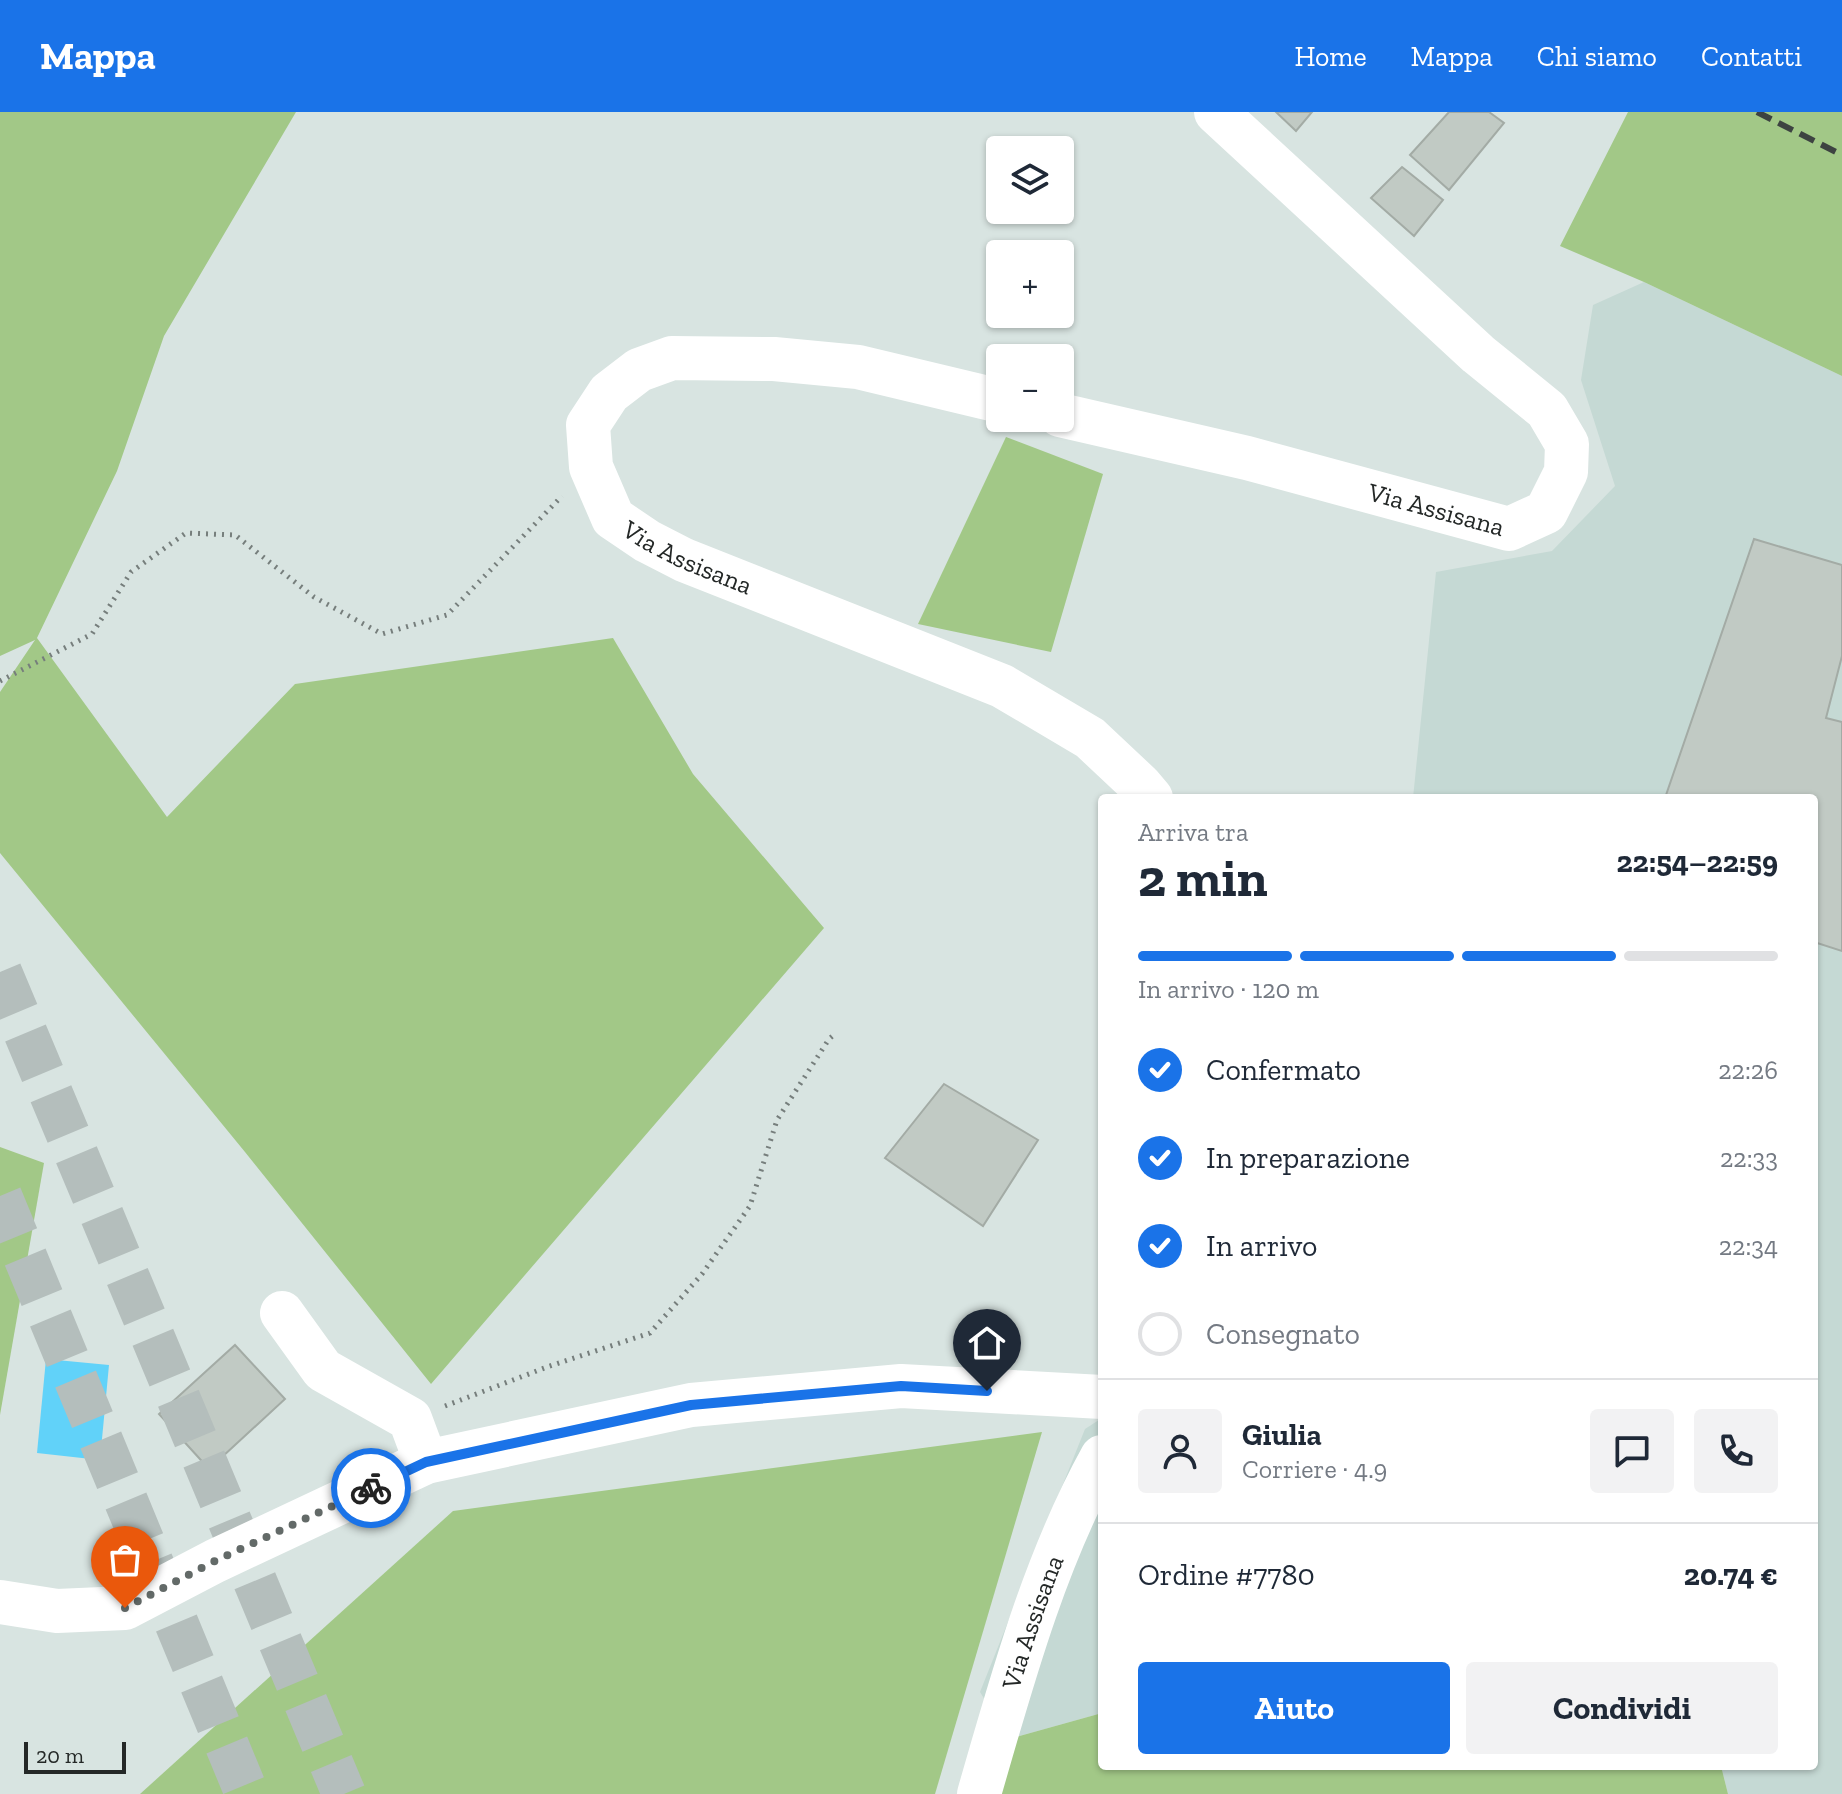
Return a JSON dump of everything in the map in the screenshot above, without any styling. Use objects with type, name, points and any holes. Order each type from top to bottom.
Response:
[{"type":"main road","name":"Via Assisana","points":[[1074,418],[1247,458],[1509,529],[1546,512],[1566,472],[1567,444],[1547,410],[1478,354],[1216,112]]},
{"type":"main road","name":"Via Assisana","points":[[986,398],[858,367],[774,359],[672,358],[639,370],[609,393],[588,425],[591,467],[613,518],[647,541],[684,560],[1002,686],[1090,738],[1148,794]]},
{"type":"main road","points":[[282,1313],[323,1370],[410,1419],[426,1462]]},
{"type":"main road","points":[[0,1602],[57,1611],[125,1608],[215,1561],[426,1462],[691,1405],[901,1386],[1098,1397]]},
{"type":"main road","name":"Via Assisana","points":[[979,1794],[1030,1624],[1081,1495],[1098,1464]]},
{"type":"path","points":[[0,681],[92,634],[131,572],[186,533],[235,535],[314,597],[382,634],[447,615],[591,467]]},
{"type":"path","points":[[410,1419],[547,1367],[650,1333],[702,1274],[750,1206],[777,1120],[835,1034]]},
{"type":"shaded area","points":[[1644,282],[1842,376],[1842,1794],[1728,1794],[1722,1770],[1818,1770],[1818,794],[1413,794],[1436,572],[1552,551],[1615,486],[1581,380],[1593,305]]},
{"type":"shaded area","points":[[1098,1421],[1098,1714],[1009,1739],[980,1692],[1085,1429]]},
{"type":"green space","points":[[0,112],[296,112],[164,336],[117,471],[37,638],[167,817],[295,684],[613,638],[693,774],[824,928],[431,1384],[0,853],[0,692],[35,640],[0,656]]},
{"type":"green space","points":[[1628,112],[1842,112],[1842,376],[1644,282],[1560,246]]},
{"type":"green space","points":[[1006,437],[1103,474],[1051,652],[918,624]]},
{"type":"green space","points":[[0,1147],[44,1163],[0,1415]]},
{"type":"green space","points":[[1042,1432],[935,1794],[140,1794],[453,1511]]},
{"type":"green space","points":[[1098,1714],[1098,1770],[1722,1770],[1728,1794],[993,1794],[1009,1739]]},
{"type":"water","points":[[46,1359],[109,1365],[100,1460],[37,1453]]},
{"type":"building","points":[[1276,112],[1312,112],[1296,131]]},
{"type":"building","points":[[1449,112],[1489,112],[1504,123],[1449,190],[1410,155]]},
{"type":"building","points":[[1402,167],[1443,200],[1414,236],[1371,198]]},
{"type":"building","points":[[1754,539],[1842,565],[1842,656],[1826,718],[1842,722],[1842,951],[1818,943],[1818,794],[1666,794]]},
{"type":"building","points":[[944,1084],[1038,1140],[983,1226],[885,1158]]},
{"type":"building","points":[[235,1345],[285,1399],[209,1469],[159,1414]]},
{"type":"tunnel","points":[[0,972],[344,1794]]},
{"type":"tunnel","points":[[0,1196],[247,1794]]},
{"type":"railway","points":[[1757,112],[1842,155]]},
{"type":"way so far","points":[[125,1608],[215,1561],[371,1488]]},
{"type":"route","points":[[371,1488],[426,1462],[691,1405],[901,1386],[987,1391]]}]
